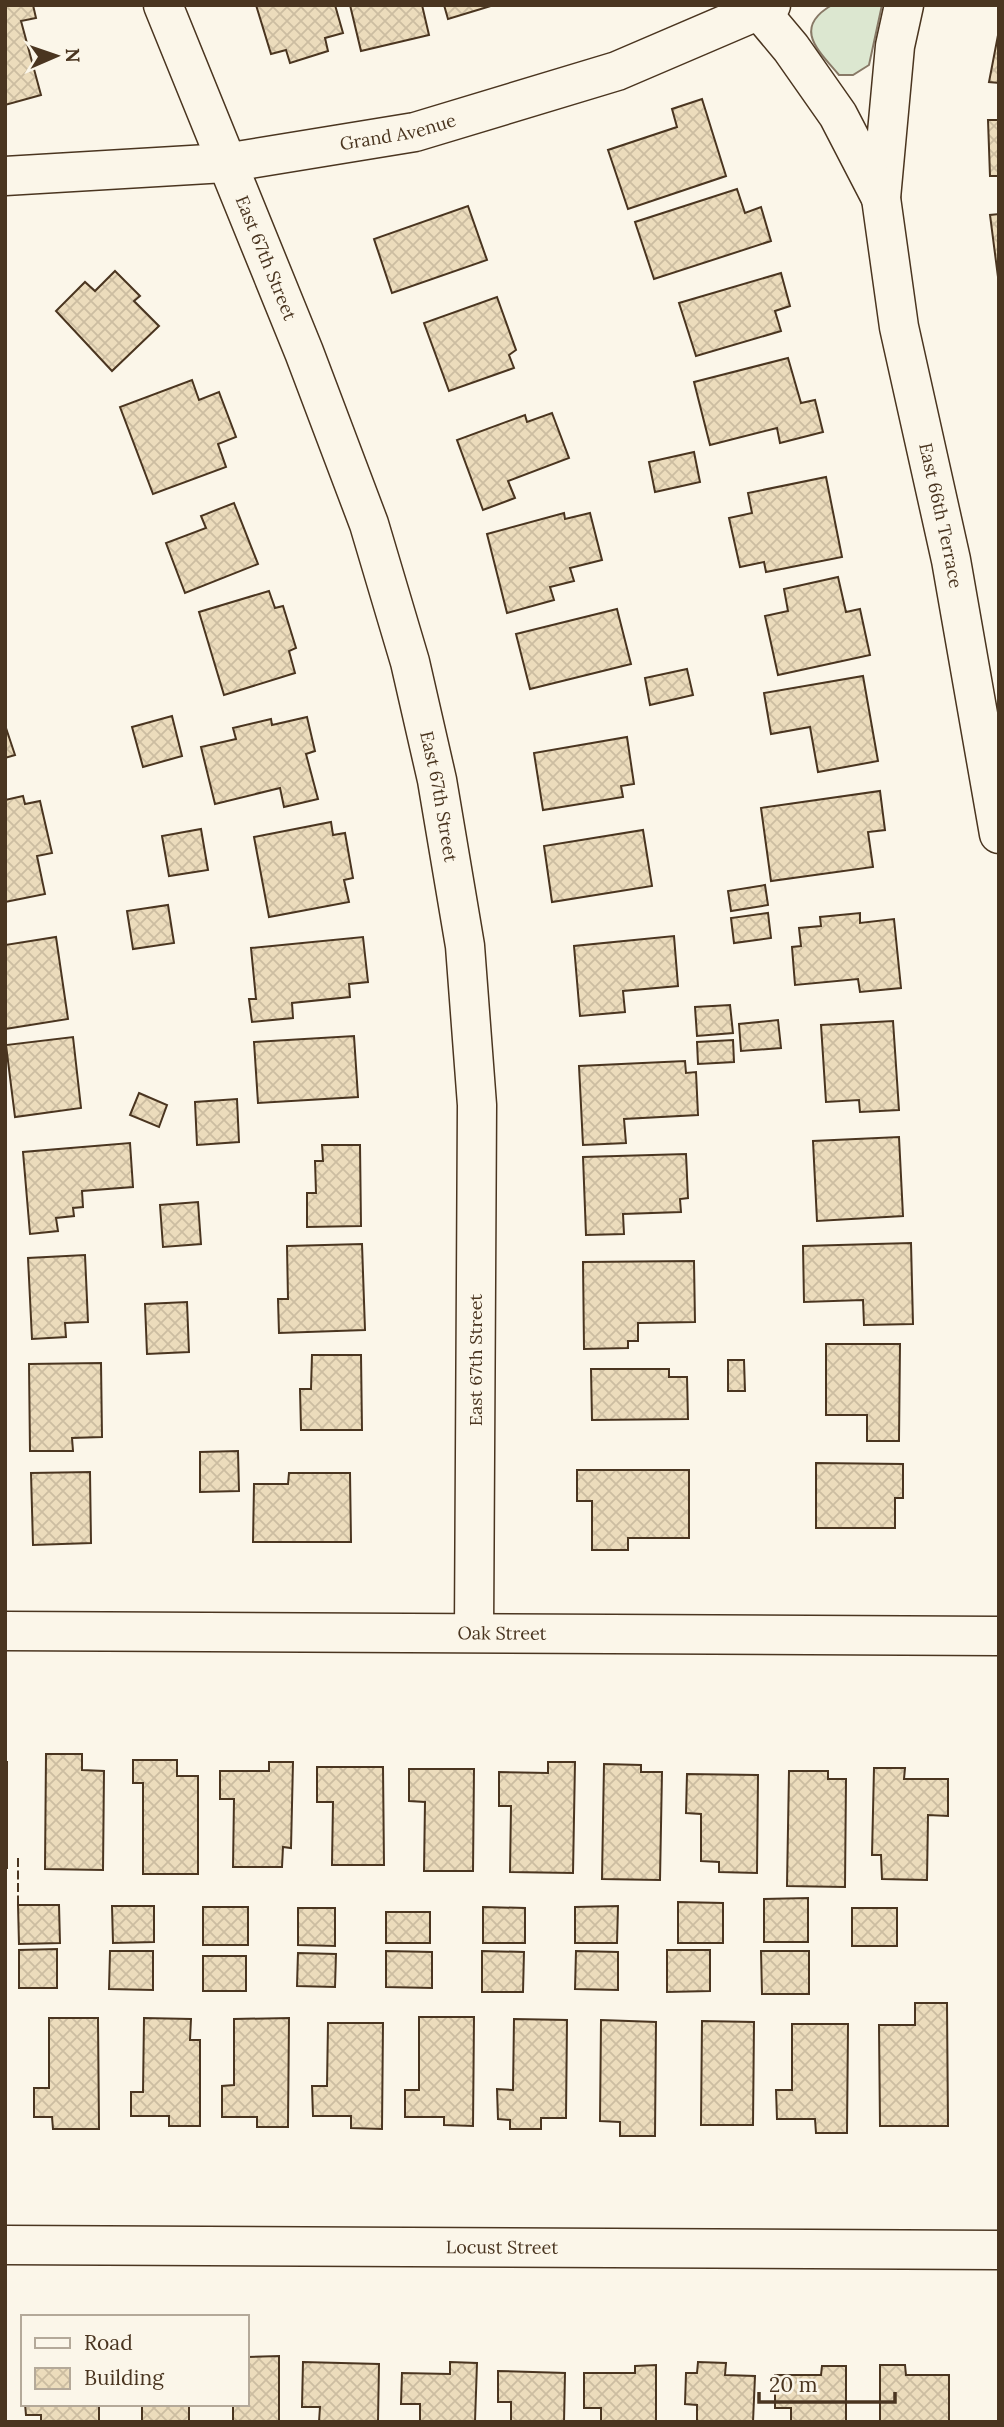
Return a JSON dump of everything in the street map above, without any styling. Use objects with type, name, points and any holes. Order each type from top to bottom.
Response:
[{"type":"street","name":"East 67th Street","points":[[163,5],[304,352],[369,524],[410,662],[442,808],[465,946],[477,1105],[474,1632]]},
{"type":"street","name":"East 66th Terrace","points":[[904,5],[895,46],[881,198],[899,327],[951,560],[999,834]]},
{"type":"street","name":"Grand Avenue","points":[[5,176],[225,163],[415,132],[617,71],[766,8]]},
{"type":"street","name":"East 66th Terrace","points":[[766,8],[838,115],[881,198]]},
{"type":"street","name":"Oak Street","points":[[5,1630],[999,1636]]},
{"type":"street","name":"Locust Street","points":[[5,2245],[999,2250]]},
{"type":"green space","points":[[832,5],[882,5],[869,65],[853,75],[839,75],[823,57],[813,39],[813,22]]},
{"type":"building","points":[[5,5],[33,5],[36,18],[21,21],[41,95],[5,105]]},
{"type":"building","points":[[256,5],[335,5],[343,33],[325,38],[328,51],[290,63],[286,50],[271,54]]},
{"type":"building","points":[[350,5],[422,5],[429,35],[361,51]]},
{"type":"building","points":[[444,5],[494,5],[448,19]]},
{"type":"building","points":[[999,30],[999,83],[989,82]]},
{"type":"building","points":[[702,99],[726,176],[628,209],[608,150],[677,127],[672,109]]},
{"type":"building","points":[[988,120],[999,120],[999,176],[990,176]]},
{"type":"building","points":[[737,189],[745,213],[761,207],[771,241],[654,279],[635,222]]},
{"type":"building","points":[[468,206],[487,260],[392,293],[374,239]]},
{"type":"building","points":[[999,214],[999,277],[998,277],[990,215]]},
{"type":"building","points":[[115,271],[140,296],[134,301],[159,326],[112,371],[56,311],[85,282],[95,291]]},
{"type":"building","points":[[781,273],[790,306],[775,311],[781,331],[696,356],[679,303]]},
{"type":"building","points":[[497,297],[516,350],[509,355],[514,368],[449,391],[424,323]]},
{"type":"building","points":[[788,358],[801,403],[815,400],[823,432],[780,443],[777,428],[710,445],[694,382]]},
{"type":"building","points":[[192,380],[199,400],[219,392],[236,437],[218,444],[226,467],[153,494],[120,407]]},
{"type":"building","points":[[552,413],[569,458],[508,481],[515,498],[483,510],[457,440],[525,415],[527,422]]},
{"type":"building","points":[[694,452],[700,482],[655,492],[649,462]]},
{"type":"building","points":[[826,477],[842,557],[766,572],[764,562],[740,567],[729,518],[752,513],[748,493]]},
{"type":"building","points":[[234,503],[258,564],[185,593],[166,543],[206,528],[201,516]]},
{"type":"building","points":[[564,513],[565,519],[590,513],[602,560],[570,568],[574,581],[550,587],[554,600],[507,613],[487,534]]},
{"type":"building","points":[[838,577],[846,612],[860,609],[870,655],[778,675],[765,616],[788,611],[784,589]]},
{"type":"building","points":[[269,591],[275,608],[283,606],[296,648],[289,651],[295,673],[224,695],[199,612]]},
{"type":"building","points":[[617,609],[631,664],[530,689],[516,634]]},
{"type":"building","points":[[687,669],[693,695],[650,705],[645,678]]},
{"type":"building","points":[[863,676],[878,761],[818,772],[810,727],[771,734],[764,693]]},
{"type":"building","points":[[172,716],[182,756],[143,767],[132,727]]},
{"type":"building","points":[[307,717],[315,751],[306,754],[318,799],[284,807],[280,788],[215,804],[201,747],[236,739],[233,728],[271,719],[272,725]]},
{"type":"building","points":[[5,725],[15,755],[5,758]]},
{"type":"building","points":[[627,737],[634,784],[621,786],[623,797],[543,810],[534,753]]},
{"type":"building","points":[[880,791],[885,830],[868,832],[873,867],[771,881],[761,808]]},
{"type":"building","points":[[23,796],[25,804],[40,801],[52,853],[37,856],[45,894],[5,902],[5,800]]},
{"type":"building","points":[[331,822],[333,835],[345,833],[353,878],[344,880],[349,902],[269,917],[254,837]]},
{"type":"building","points":[[201,829],[208,870],[169,876],[162,836]]},
{"type":"building","points":[[643,830],[652,886],[552,902],[544,846]]},
{"type":"building","points":[[765,885],[768,905],[731,911],[728,891]]},
{"type":"building","points":[[168,905],[174,943],[133,949],[127,911]]},
{"type":"building","points":[[768,913],[771,938],[734,943],[731,918]]},
{"type":"building","points":[[860,913],[860,923],[894,919],[901,988],[860,992],[858,979],[795,985],[792,947],[801,946],[799,928],[821,926],[820,917]]},
{"type":"building","points":[[674,936],[678,986],[623,991],[625,1012],[580,1016],[574,946]]},
{"type":"building","points":[[56,937],[68,1019],[5,1029],[5,945]]},
{"type":"building","points":[[363,937],[368,982],[349,984],[350,997],[292,1003],[293,1018],[252,1022],[249,999],[256,999],[251,948]]},
{"type":"building","points":[[730,1005],[733,1033],[697,1036],[695,1007]]},
{"type":"building","points":[[778,1020],[781,1048],[741,1051],[739,1024]]},
{"type":"building","points":[[893,1021],[899,1110],[860,1112],[859,1100],[826,1102],[821,1025]]},
{"type":"building","points":[[354,1036],[358,1097],[258,1103],[254,1042]]},
{"type":"building","points":[[73,1037],[81,1108],[15,1117],[6,1045]]},
{"type":"building","points":[[733,1040],[734,1062],[698,1064],[697,1042]]},
{"type":"building","points":[[685,1061],[686,1073],[696,1072],[698,1115],[624,1119],[626,1143],[583,1145],[579,1066]]},
{"type":"building","points":[[139,1093],[167,1105],[159,1127],[130,1115]]},
{"type":"building","points":[[237,1099],[239,1142],[197,1145],[195,1102]]},
{"type":"building","points":[[899,1137],[903,1216],[817,1221],[813,1141]]},
{"type":"building","points":[[130,1143],[133,1187],[82,1191],[83,1207],[73,1208],[74,1216],[56,1218],[58,1231],[30,1234],[23,1152]]},
{"type":"building","points":[[322,1145],[360,1145],[361,1226],[307,1227],[307,1193],[316,1193],[315,1161],[323,1161]]},
{"type":"building","points":[[686,1154],[688,1198],[680,1199],[681,1212],[623,1214],[624,1234],[586,1235],[583,1157]]},
{"type":"building","points":[[198,1202],[201,1244],[163,1247],[160,1205]]},
{"type":"building","points":[[911,1243],[913,1324],[864,1325],[863,1300],[804,1302],[803,1246]]},
{"type":"building","points":[[362,1244],[365,1330],[279,1333],[278,1299],[288,1299],[287,1246]]},
{"type":"building","points":[[85,1255],[88,1322],[65,1323],[66,1337],[32,1339],[28,1258]]},
{"type":"building","points":[[694,1261],[695,1322],[638,1323],[638,1341],[628,1341],[628,1348],[584,1349],[583,1262]]},
{"type":"building","points":[[187,1302],[189,1352],[147,1354],[145,1304]]},
{"type":"building","points":[[826,1344],[900,1344],[899,1441],[867,1441],[867,1415],[826,1415]]},
{"type":"building","points":[[312,1355],[361,1355],[362,1430],[301,1430],[300,1389],[311,1389]]},
{"type":"building","points":[[728,1360],[744,1360],[745,1391],[728,1391]]},
{"type":"building","points":[[101,1363],[102,1437],[72,1438],[73,1451],[30,1451],[29,1364]]},
{"type":"building","points":[[591,1369],[669,1369],[669,1377],[687,1377],[688,1419],[592,1420]]},
{"type":"building","points":[[238,1451],[239,1491],[200,1492],[200,1452]]},
{"type":"building","points":[[816,1463],[903,1464],[903,1498],[895,1498],[895,1528],[816,1528]]},
{"type":"building","points":[[577,1470],[689,1470],[689,1538],[628,1538],[628,1550],[592,1550],[592,1501],[577,1501]]},
{"type":"building","points":[[90,1472],[91,1543],[33,1545],[31,1473]]},
{"type":"building","points":[[289,1473],[350,1473],[351,1542],[253,1542],[254,1484],[288,1484]]},
{"type":"building","points":[[46,1754],[82,1754],[82,1770],[104,1771],[103,1870],[45,1869]]},
{"type":"building","points":[[133,1760],[177,1760],[177,1776],[198,1776],[198,1874],[143,1874],[143,1783],[133,1783]]},
{"type":"building","points":[[7,1762],[7,1868],[5,1868]]},
{"type":"building","points":[[269,1762],[293,1762],[291,1848],[283,1847],[282,1867],[233,1867],[234,1799],[220,1799],[220,1771],[269,1771]]},
{"type":"building","points":[[548,1762],[575,1762],[573,1873],[510,1872],[511,1806],[499,1806],[499,1772],[548,1773]]},
{"type":"building","points":[[604,1764],[641,1765],[641,1772],[662,1772],[660,1880],[602,1879]]},
{"type":"building","points":[[317,1767],[383,1767],[384,1865],[332,1865],[333,1802],[317,1802]]},
{"type":"building","points":[[874,1768],[905,1768],[904,1779],[948,1779],[948,1816],[928,1815],[927,1880],[882,1879],[881,1855],[872,1855]]},
{"type":"building","points":[[409,1769],[474,1769],[473,1871],[424,1871],[425,1802],[409,1801]]},
{"type":"building","points":[[789,1771],[828,1771],[828,1779],[846,1779],[845,1887],[787,1886]]},
{"type":"building","points":[[687,1774],[758,1775],[757,1873],[719,1872],[719,1862],[701,1861],[701,1814],[686,1813]]},
{"type":"building","points":[[808,1898],[808,1942],[764,1942],[764,1899]]},
{"type":"building","points":[[678,1902],[723,1903],[723,1943],[678,1943]]},
{"type":"building","points":[[18,1905],[59,1905],[60,1943],[19,1944]]},
{"type":"building","points":[[112,1906],[154,1906],[154,1942],[113,1943]]},
{"type":"building","points":[[618,1906],[617,1943],[575,1943],[575,1907]]},
{"type":"building","points":[[203,1907],[248,1907],[248,1945],[203,1945]]},
{"type":"building","points":[[483,1907],[525,1908],[525,1943],[483,1943]]},
{"type":"building","points":[[298,1908],[335,1908],[335,1946],[298,1945]]},
{"type":"building","points":[[852,1908],[897,1908],[897,1946],[852,1946]]},
{"type":"building","points":[[386,1912],[430,1912],[430,1943],[386,1943]]},
{"type":"building","points":[[57,1949],[57,1988],[19,1988],[19,1950]]},
{"type":"building","points":[[667,1950],[710,1950],[710,1991],[667,1992]]},
{"type":"building","points":[[110,1951],[153,1951],[153,1990],[109,1989]]},
{"type":"building","points":[[386,1951],[432,1952],[432,1988],[386,1987]]},
{"type":"building","points":[[482,1951],[524,1952],[523,1992],[482,1992]]},
{"type":"building","points":[[576,1951],[618,1952],[618,1990],[575,1989]]},
{"type":"building","points":[[761,1951],[809,1951],[809,1994],[762,1994]]},
{"type":"building","points":[[298,1953],[336,1954],[335,1987],[297,1986]]},
{"type":"building","points":[[203,1956],[246,1956],[246,1991],[203,1991]]},
{"type":"building","points":[[915,2003],[947,2003],[948,2126],[880,2126],[879,2025],[915,2025]]},
{"type":"building","points":[[419,2017],[474,2017],[473,2126],[444,2125],[444,2117],[405,2117],[405,2090],[419,2090]]},
{"type":"building","points":[[49,2018],[98,2018],[99,2129],[53,2129],[52,2117],[34,2117],[34,2088],[49,2088]]},
{"type":"building","points":[[144,2018],[191,2019],[190,2040],[200,2040],[200,2126],[169,2126],[169,2116],[131,2116],[131,2092],[143,2092]]},
{"type":"building","points":[[289,2018],[288,2127],[257,2127],[257,2117],[222,2117],[222,2086],[234,2085],[234,2019]]},
{"type":"building","points":[[514,2019],[567,2020],[566,2118],[541,2118],[541,2129],[510,2129],[510,2120],[498,2119],[497,2089],[513,2090]]},
{"type":"building","points":[[601,2020],[656,2022],[655,2136],[620,2136],[620,2122],[600,2121]]},
{"type":"building","points":[[702,2021],[754,2022],[753,2125],[701,2125]]},
{"type":"building","points":[[328,2023],[383,2023],[382,2129],[351,2128],[351,2116],[313,2116],[312,2086],[327,2086]]},
{"type":"building","points":[[792,2024],[848,2024],[847,2133],[816,2133],[815,2119],[777,2119],[776,2090],[792,2090]]},
{"type":"building","points":[[279,2356],[279,2422],[233,2422],[233,2406],[248,2406],[248,2357]]},
{"type":"building","points":[[303,2362],[379,2364],[378,2422],[319,2422],[320,2407],[302,2407]]},
{"type":"building","points":[[450,2362],[477,2363],[475,2422],[420,2422],[420,2404],[401,2404],[402,2373],[450,2374]]},
{"type":"building","points":[[698,2362],[726,2363],[725,2375],[755,2376],[753,2422],[697,2422],[697,2405],[685,2404],[686,2373],[697,2373]]},
{"type":"building","points":[[656,2365],[656,2422],[601,2422],[601,2408],[584,2408],[584,2373],[635,2373],[635,2366]]},
{"type":"building","points":[[880,2365],[905,2365],[906,2375],[949,2375],[949,2422],[880,2422]]},
{"type":"building","points":[[822,2366],[846,2366],[846,2422],[791,2422],[791,2408],[775,2408],[775,2375],[821,2375]]},
{"type":"building","points":[[498,2371],[565,2373],[564,2422],[511,2422],[511,2402],[498,2402]]},
{"type":"building","points":[[25,2406],[99,2406],[99,2422],[41,2422],[41,2415],[26,2415]]},
{"type":"building","points":[[142,2406],[189,2406],[189,2422],[142,2422]]},
{"type":"fence","points":[[18,1858],[18,1905]]}]
